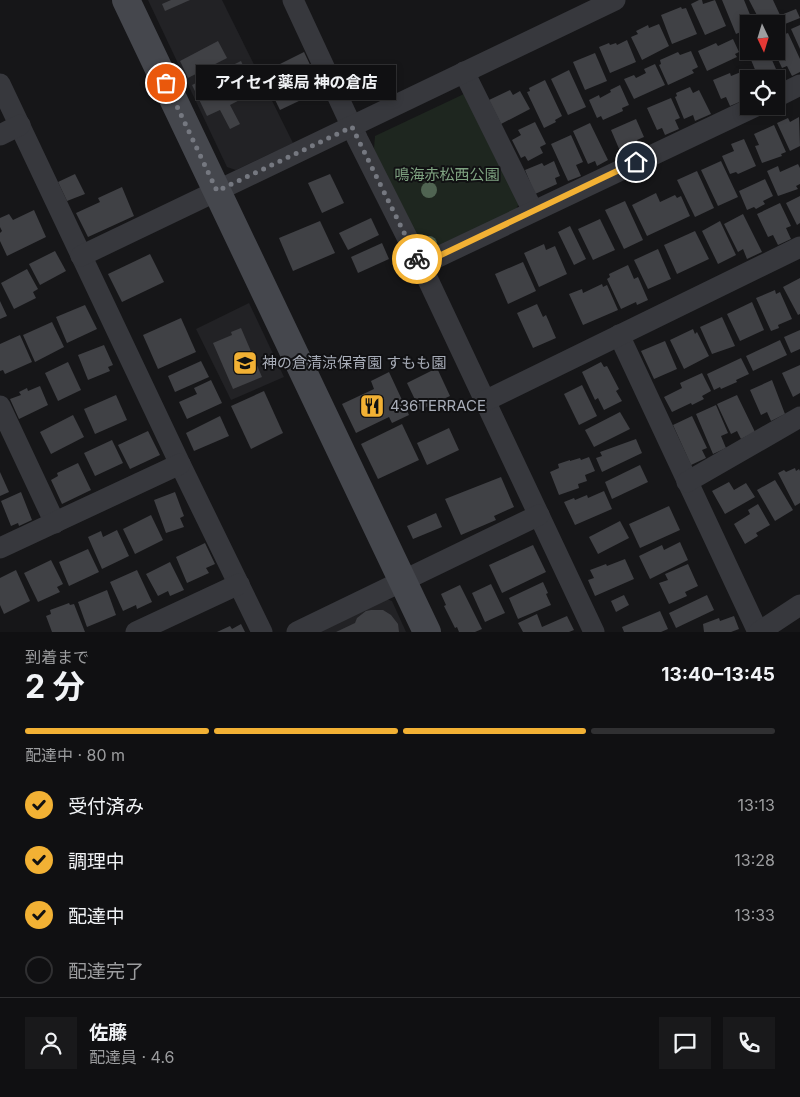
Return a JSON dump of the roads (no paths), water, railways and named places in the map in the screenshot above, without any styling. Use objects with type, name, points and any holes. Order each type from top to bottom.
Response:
[{"type":"street","points":[[126,0],[427,632]]},
{"type":"street","points":[[293,0],[594,632]]},
{"type":"street","points":[[80,256],[615,0]]},
{"type":"street","points":[[464,72],[534,211]]},
{"type":"street","points":[[0,84],[80,256],[262,632]]},
{"type":"street","points":[[785,93],[800,86]]},
{"type":"street","points":[[420,265],[740,114]]},
{"type":"street","points":[[0,135],[20,126]]},
{"type":"street","points":[[485,400],[800,247]]},
{"type":"street","points":[[619,335],[759,632],[800,605]]},
{"type":"street","points":[[0,406],[55,523]]},
{"type":"street","points":[[687,482],[800,417]]},
{"type":"street","points":[[0,548],[180,464]]},
{"type":"street","points":[[297,632],[539,515]]},
{"type":"street","points":[[136,632],[239,584]]},
{"type":"place","name":"アイセイ薬局 神の倉店","points":[[166,83]]},
{"type":"place","name":"神の倉清涼保育園 すもも園","points":[[245,363]]},
{"type":"place","name":"436TERRACE","points":[[372,406]]},
{"type":"park label","name":"鳴海赤松西公園","points":[[447,175]]}]
